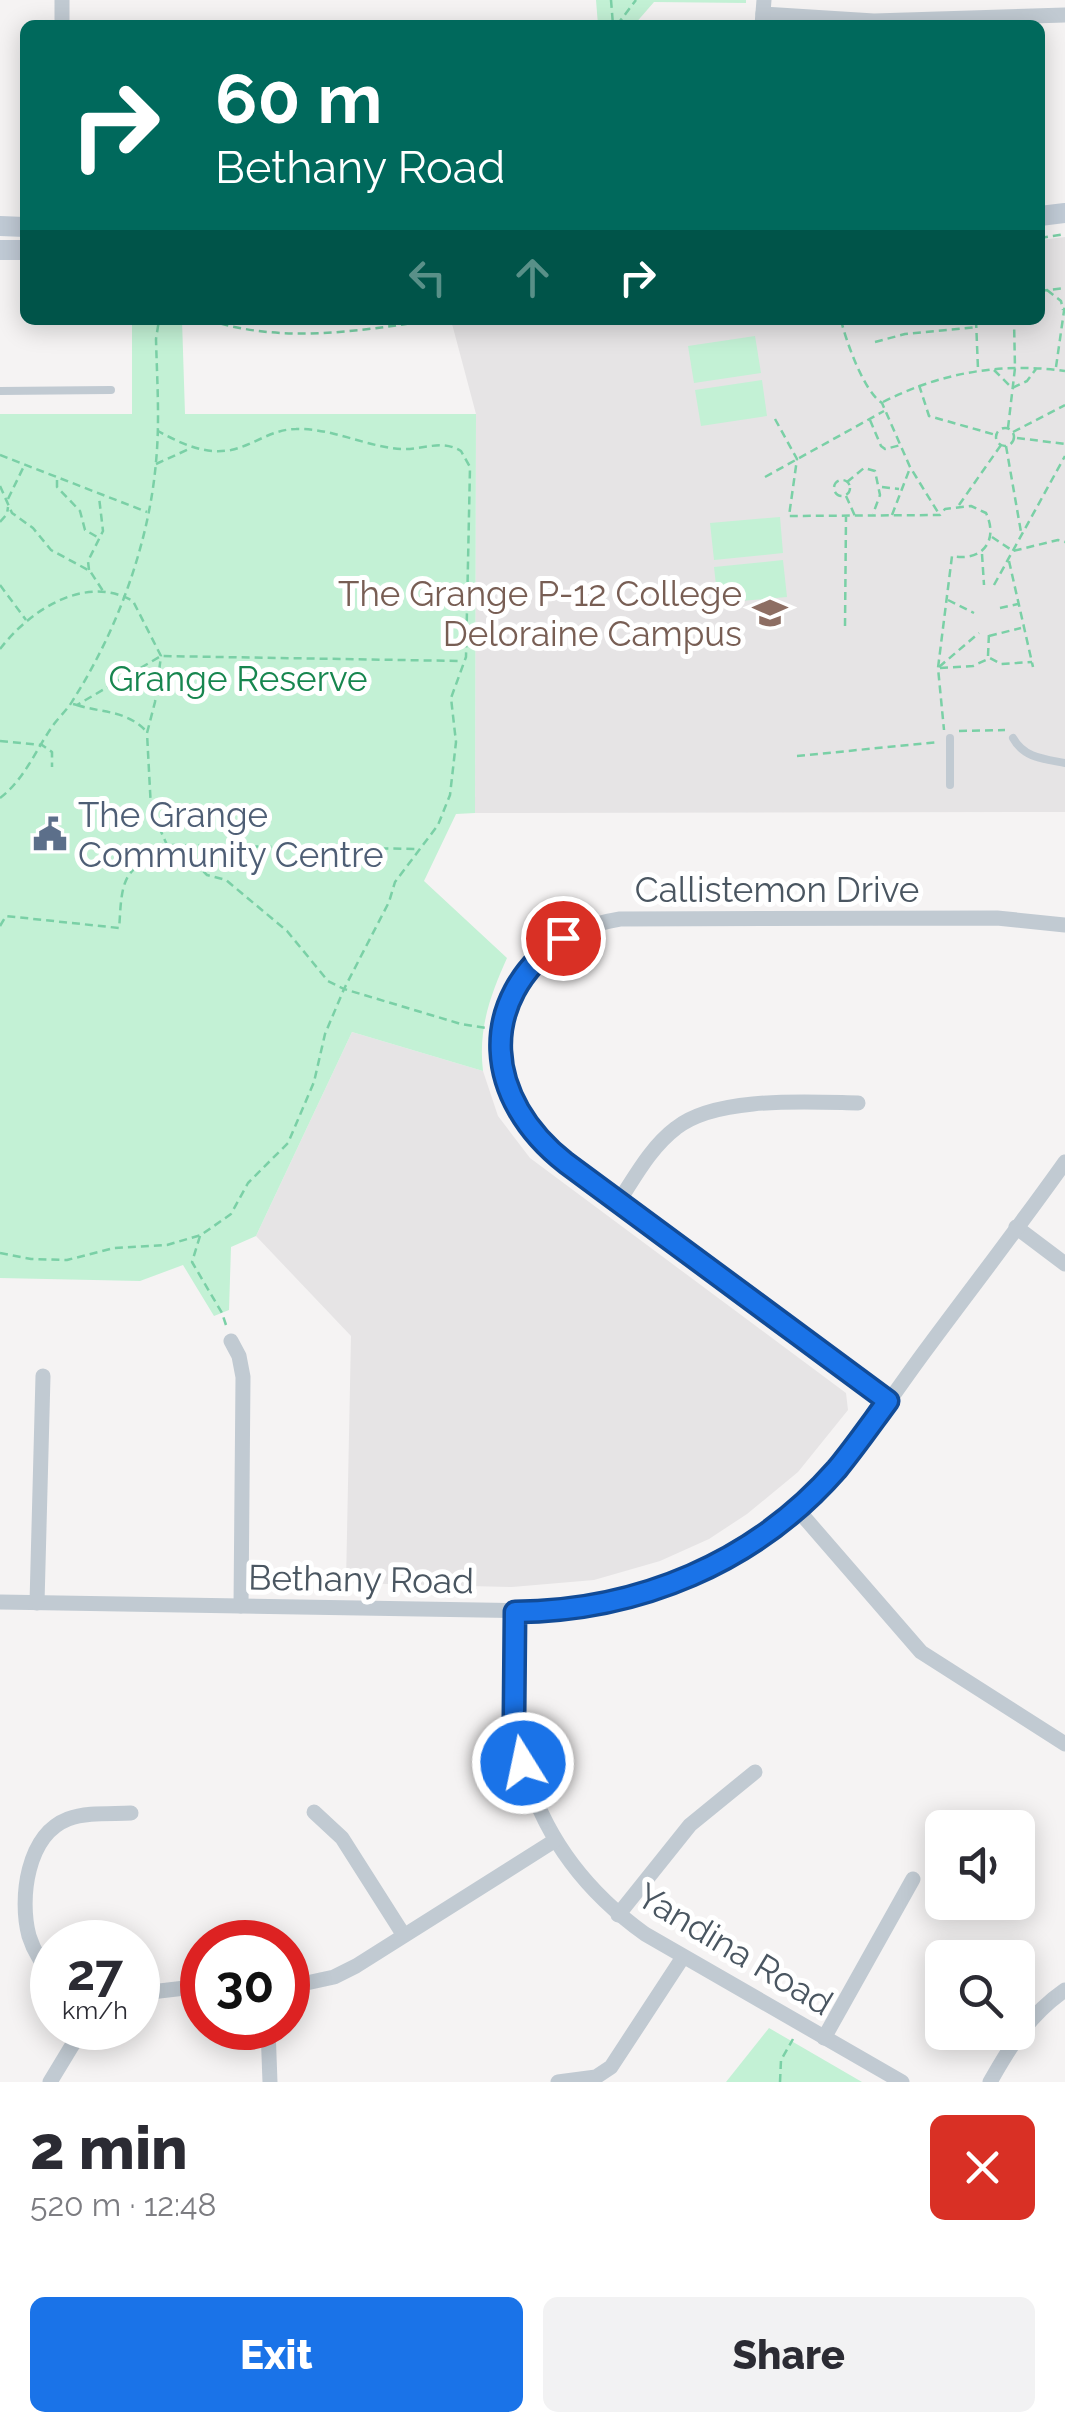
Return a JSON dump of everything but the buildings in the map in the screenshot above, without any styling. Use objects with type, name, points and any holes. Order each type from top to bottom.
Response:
[{"type":"street","points":[[763,13],[860,20]]},
{"type":"street","points":[[906,20],[1065,15]]},
{"type":"street","name":"Callistemon Drive","points":[[888,1401],[544,1145],[520,1116],[505,1080],[502,1031],[509,1004],[532,964],[563,938],[601,922],[620,919],[960,918],[1065,924]]},
{"type":"street","points":[[618,1201],[664,1139],[695,1116],[755,1106],[858,1103]]},
{"type":"street","name":"Bethany Road","points":[[0,1602],[515,1612],[604,1604],[672,1585],[738,1552],[796,1508],[838,1467],[1065,1162]]},
{"type":"street","points":[[1016,1227],[1065,1264]]},
{"type":"street","points":[[231,1341],[243,1377],[240,1606]]},
{"type":"street","points":[[37,1603],[43,1376]]},
{"type":"street","points":[[796,1508],[921,1652],[1065,1744]]},
{"type":"street","name":"Yandina Road","points":[[515,1612],[514,1695],[518,1738],[529,1784],[554,1841],[590,1889],[618,1915],[682,1957],[902,2082]]},
{"type":"street","points":[[618,1915],[690,1825],[755,1772]]},
{"type":"street","points":[[314,1812],[342,1838],[403,1934]]},
{"type":"street","points":[[30,1937],[27,1875],[40,1841],[64,1820],[130,1813]]},
{"type":"street","points":[[310,1983],[334,1978],[554,1841]]},
{"type":"street","points":[[824,2038],[913,1879]]},
{"type":"street","points":[[558,2082],[596,2077],[611,2067],[682,1957]]},
{"type":"street","points":[[990,2082],[1020,2029],[1065,1990]]},
{"type":"street","points":[[50,2082],[69,2050]]},
{"type":"street","points":[[269,2050],[270,2082]]},
{"type":"lane","points":[[0,391],[111,390]]},
{"type":"lane","points":[[947,734],[950,785]]},
{"type":"lane","points":[[1013,738],[1020,750],[1036,758],[1065,763]]},
{"type":"path","points":[[619,20],[636,0]]},
{"type":"path","points":[[1045,291],[1065,288]]},
{"type":"path","points":[[1048,290],[1061,300],[1063,311]]},
{"type":"path","points":[[1056,370],[1065,304]]},
{"type":"path","points":[[0,798],[15,786],[74,704],[101,652],[123,596],[156,464],[159,325]]},
{"type":"path","points":[[226,325],[256,333],[296,336],[391,325]]},
{"type":"path","points":[[843,325],[858,367],[874,398],[886,410],[910,466],[940,515]]},
{"type":"path","points":[[1008,428],[1014,325]]},
{"type":"path","points":[[876,342],[904,334],[976,327],[978,370]]},
{"type":"path","points":[[1012,388],[1027,381],[1036,368]]},
{"type":"path","points":[[994,369],[1012,388]]},
{"type":"path","points":[[882,403],[918,386],[978,370],[1065,371]]},
{"type":"path","points":[[918,386],[925,410],[933,419],[996,435],[1003,445],[1021,532]]},
{"type":"path","points":[[1013,432],[1065,405]]},
{"type":"path","points":[[764,477],[886,410]]},
{"type":"path","points":[[775,419],[797,459],[789,516],[940,515],[946,508],[971,506],[986,513],[991,536],[982,552],[984,585]]},
{"type":"path","points":[[869,419],[881,446],[902,445]]},
{"type":"path","points":[[996,435],[1008,428]]},
{"type":"path","points":[[1008,428],[1014,438]]},
{"type":"path","points":[[0,1254],[67,1260],[114,1248],[167,1245],[201,1235],[231,1214],[248,1182],[288,1142],[314,1082],[325,1034],[344,989],[396,882],[438,824],[450,795],[456,742],[451,698],[466,656],[470,467],[461,450],[440,444],[411,449],[375,448],[348,437],[292,429],[270,433],[230,450],[190,448],[158,431]]},
{"type":"path","points":[[958,506],[1003,445],[1014,438],[1065,444]]},
{"type":"path","points":[[156,464],[190,448]]},
{"type":"path","points":[[0,455],[147,512]]},
{"type":"path","points":[[994,585],[1065,456]]},
{"type":"path","points":[[0,522],[7,514],[9,492],[25,465]]},
{"type":"path","points":[[892,515],[910,466]]},
{"type":"path","points":[[847,482],[856,472],[870,468],[878,475],[878,506],[872,516]]},
{"type":"path","points":[[58,478],[57,487],[80,511],[81,524],[100,539]]},
{"type":"path","points":[[846,495],[838,495],[834,486],[840,480],[847,482]]},
{"type":"path","points":[[846,495],[850,489],[847,482]]},
{"type":"path","points":[[0,486],[12,513],[33,528],[51,550],[90,572]]},
{"type":"path","points":[[880,487],[902,490]]},
{"type":"path","points":[[99,494],[103,519],[100,539],[88,561],[102,591]]},
{"type":"path","points":[[846,495],[855,516]]},
{"type":"path","points":[[844,626],[846,516]]},
{"type":"path","points":[[991,536],[1013,551],[1058,540],[1065,542]]},
{"type":"path","points":[[798,756],[946,741],[938,668],[952,556],[968,558],[982,552]]},
{"type":"path","points":[[988,658],[1000,664],[1032,664],[1009,559]]},
{"type":"path","points":[[0,585],[28,622]]},
{"type":"path","points":[[0,648],[53,604],[82,591],[102,591],[133,601],[160,656],[147,732],[151,809],[167,845],[188,856],[207,875],[226,880],[287,932],[328,980],[344,989],[461,1024],[502,1031]]},
{"type":"path","points":[[947,600],[974,613]]},
{"type":"path","points":[[1000,608],[1019,604]]},
{"type":"path","points":[[988,658],[989,634],[1024,627]]},
{"type":"path","points":[[938,668],[978,632]]},
{"type":"path","points":[[74,704],[160,656],[463,661]]},
{"type":"path","points":[[938,668],[972,666],[988,658]]},
{"type":"path","points":[[74,704],[108,709],[138,722],[147,732]]},
{"type":"path","points":[[947,734],[1004,728],[1013,738]]},
{"type":"path","points":[[0,741],[42,746],[52,752],[52,768]]},
{"type":"path","points":[[0,926],[6,916],[119,928],[126,880],[135,868],[146,866],[167,845],[419,849]]},
{"type":"path","points":[[201,1235],[192,1262],[222,1313],[231,1341]]},
{"type":"path","points":[[780,2082],[781,2060],[802,2025]]},
{"type":"shaded area","name":"The Grange P-12 College Deloraine Campus","points":[[1065,237],[1065,812],[475,813],[476,414],[452,325],[1045,325],[1045,239]]},
{"type":"shaded area","points":[[352,1032],[483,1071],[498,1116],[530,1158],[846,1393],[848,1410],[798,1472],[709,1539],[660,1561],[594,1580],[512,1587],[346,1583],[351,1336],[256,1236]]},
{"type":"green space","points":[[596,0],[746,0],[654,2],[638,20],[598,20]]},
{"type":"green space","name":"Grange Reserve","points":[[132,325],[182,325],[185,414],[476,414],[475,813],[456,814],[424,881],[507,958],[487,1013],[482,1041],[483,1071],[352,1032],[256,1236],[231,1247],[229,1310],[214,1316],[183,1265],[140,1281],[0,1278],[0,414],[132,414]]},
{"type":"green space","points":[[755,336],[761,373],[694,383],[688,346]]},
{"type":"green space","points":[[762,380],[767,416],[701,426],[695,390]]},
{"type":"green space","points":[[780,517],[783,553],[714,560],[710,523]]},
{"type":"green space","points":[[783,560],[787,597],[718,603],[714,567]]},
{"type":"green space","points":[[769,2028],[862,2082],[726,2082]]},
{"type":"place","name":"The Grange P-12 College Deloraine Campus","points":[[770,613]]},
{"type":"place","name":"The Grange Community Centre","points":[[50,834]]},
{"type":"route","points":[[523,1763],[514,1716],[515,1612],[572,1609],[634,1596],[672,1585],[738,1552],[768,1532],[822,1484],[888,1401],[566,1163],[544,1145],[520,1116],[502,1064],[504,1020],[519,982],[532,964],[563,938]]}]
